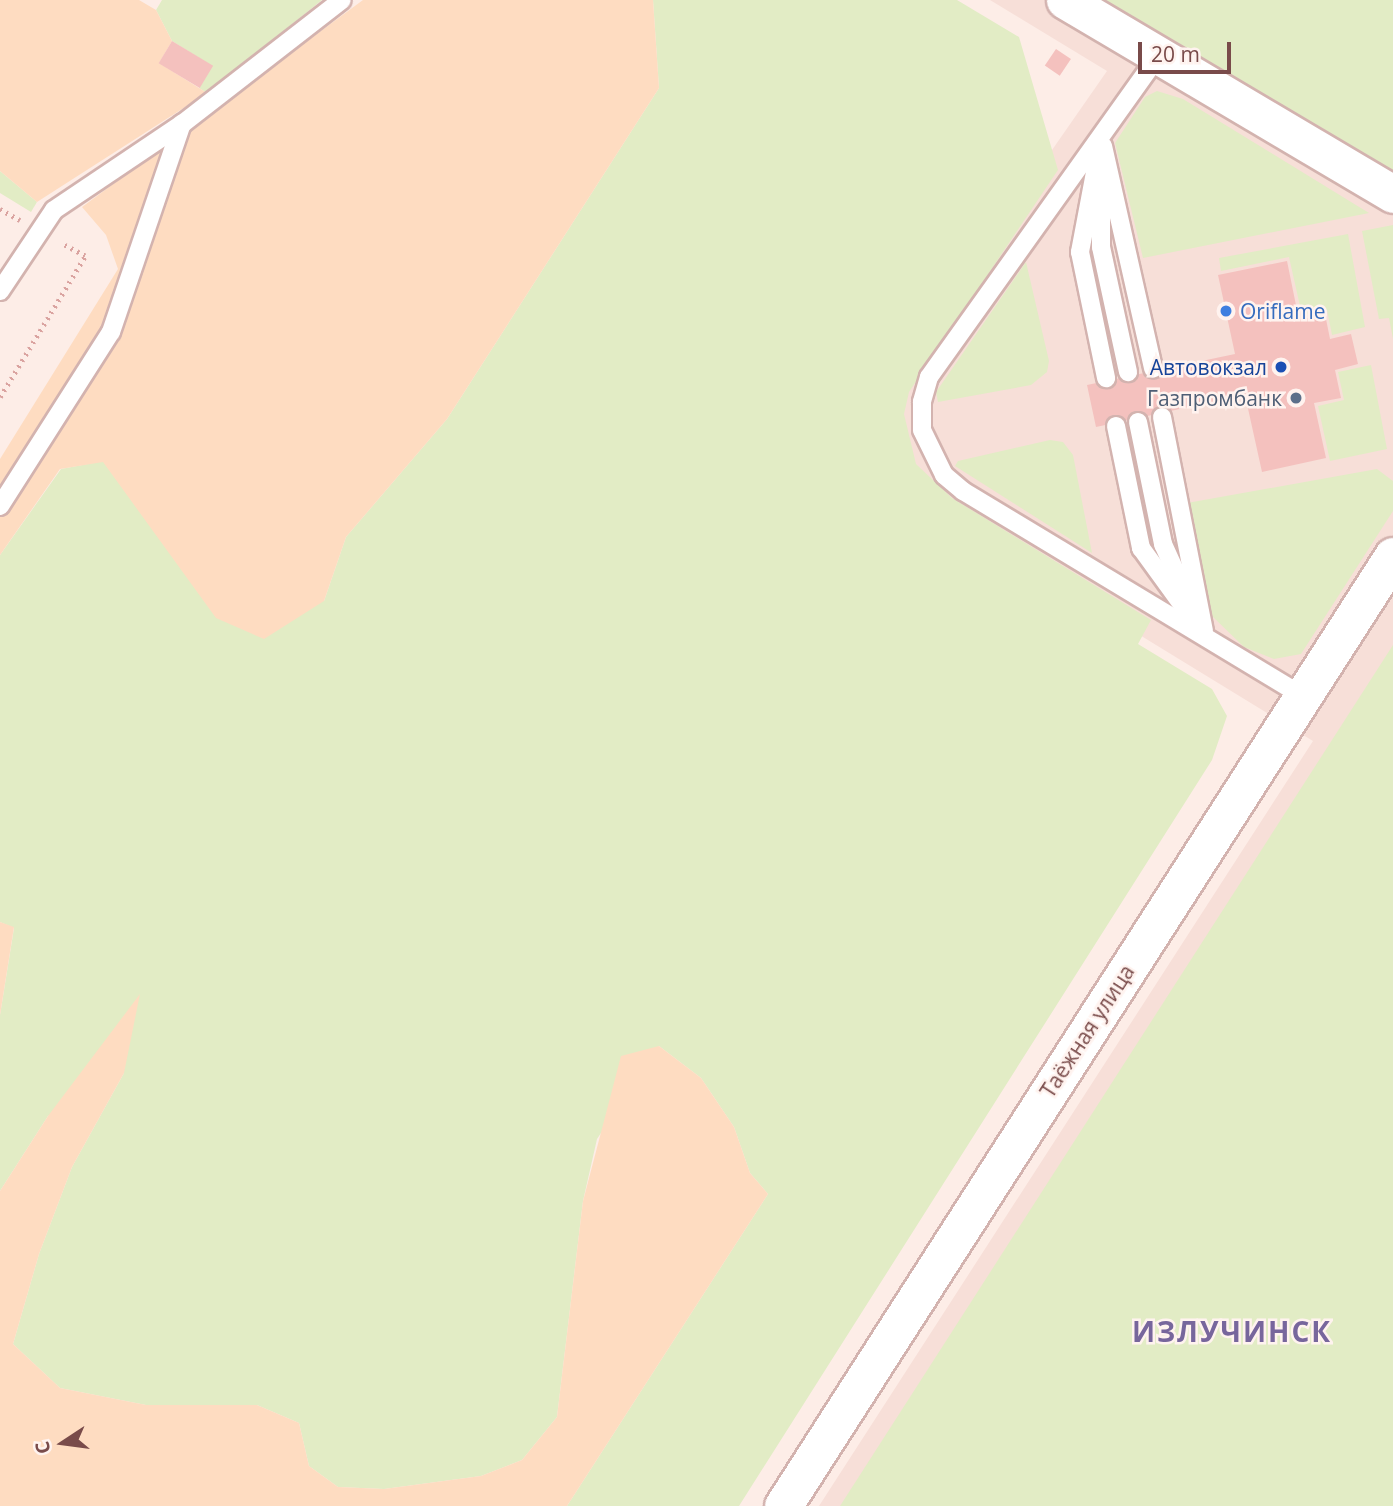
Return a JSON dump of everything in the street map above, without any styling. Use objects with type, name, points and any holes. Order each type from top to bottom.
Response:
[{"type":"street","points":[[1065,0],[1393,194]]},
{"type":"street","name":"Таёжная улица","points":[[783,1506],[1393,556]]},
{"type":"lane","points":[[0,291],[54,210],[182,124],[342,0]]},
{"type":"lane","points":[[1158,56],[929,377],[922,402],[922,430],[944,475],[963,491],[1303,696]]},
{"type":"lane","points":[[0,506],[111,332],[182,124]]},
{"type":"lane","points":[[1101,139],[1153,368]]},
{"type":"lane","points":[[1101,139],[1101,247],[1128,372]]},
{"type":"lane","points":[[1101,139],[1080,252],[1106,378]]},
{"type":"lane","points":[[1162,416],[1206,638]]},
{"type":"lane","points":[[1138,422],[1163,544],[1206,638]]},
{"type":"lane","points":[[1116,426],[1141,548],[1206,638]]},
{"type":"path","points":[[0,209],[85,256],[0,397]]},
{"type":"shaded area","points":[[990,0],[1393,0],[1393,1506],[819,1506],[1313,741],[903,490],[880,397],[1107,71]]},
{"type":"green space","points":[[162,0],[322,0],[207,93],[199,88],[212,66],[172,41],[156,10]]},
{"type":"green space","points":[[653,0],[957,0],[1019,37],[1058,170],[909,392],[904,414],[916,464],[952,498],[1151,620],[1138,644],[1212,689],[1227,716],[1212,760],[739,1506],[567,1506],[768,1194],[750,1173],[734,1127],[701,1078],[659,1046],[597,1139],[583,1201],[557,1417],[522,1460],[481,1476],[384,1489],[338,1487],[309,1466],[299,1423],[257,1405],[146,1405],[60,1388],[13,1344],[39,1254],[72,1167],[124,1073],[48,1116],[0,1191],[0,1015],[14,928],[0,922],[0,555],[61,469],[103,461],[158,536],[324,601],[346,537],[447,419],[659,88]]},
{"type":"green space","points":[[1105,0],[1393,0],[1393,173],[1232,75]]},
{"type":"green space","points":[[1157,91],[1183,99],[1369,213],[1143,258],[1115,143],[1145,97]]},
{"type":"green space","points":[[0,171],[37,202],[31,212],[0,193]]},
{"type":"green space","points":[[1393,225],[1393,339],[1389,318],[1379,319],[1362,231]]},
{"type":"green space","points":[[1348,234],[1365,327],[1332,335],[1327,310],[1302,315],[1289,257],[1221,271],[1219,258]]},
{"type":"green space","points":[[1026,262],[1049,361],[1047,372],[1031,385],[938,402],[936,392]]},
{"type":"green space","points":[[1371,365],[1387,449],[1330,461],[1318,406],[1344,400],[1338,372]]},
{"type":"green space","points":[[1050,440],[1063,442],[1073,455],[1092,553],[955,466],[958,461]]},
{"type":"green space","points":[[1377,469],[1393,481],[1393,511],[1301,654],[1274,659],[1244,647],[1213,617],[1187,503]]},
{"type":"green space","points":[[1393,645],[1393,1506],[840,1506]]},
{"type":"sand","points":[[0,0],[139,0],[156,10],[172,41],[159,63],[207,93],[37,202],[0,171]]},
{"type":"sand","points":[[363,0],[653,0],[659,88],[447,419],[346,537],[324,601],[264,639],[216,618],[103,462],[60,469],[0,555],[0,459],[118,269],[106,235],[82,207]]},
{"type":"sand","points":[[0,922],[14,927],[0,1015]]},
{"type":"sand","points":[[140,994],[124,1073],[72,1167],[39,1254],[13,1344],[60,1388],[146,1405],[257,1405],[299,1423],[309,1466],[338,1487],[384,1489],[481,1476],[522,1460],[557,1417],[583,1201],[621,1056],[659,1046],[701,1078],[734,1127],[750,1173],[768,1194],[567,1506],[0,1506],[0,1191],[48,1116]]},
{"type":"building","points":[[172,41],[213,66],[200,88],[159,63]]},
{"type":"building","points":[[1056,49],[1071,59],[1060,76],[1045,66]]},
{"type":"building","name":"Автовокзал","points":[[1287,261],[1299,320],[1325,314],[1330,339],[1351,334],[1358,364],[1335,370],[1341,398],[1314,403],[1326,458],[1262,472],[1245,395],[1096,427],[1087,385],[1235,354],[1218,275]]},
{"type":"place","name":"Oriflame","points":[[1226,311]]},
{"type":"place","name":"Автовокзал","points":[[1281,367]]},
{"type":"place","name":"Газпромбанк","points":[[1296,398]]},
{"type":"district","name":"ИЗЛУЧИНСК","points":[[1232,1331]]}]
